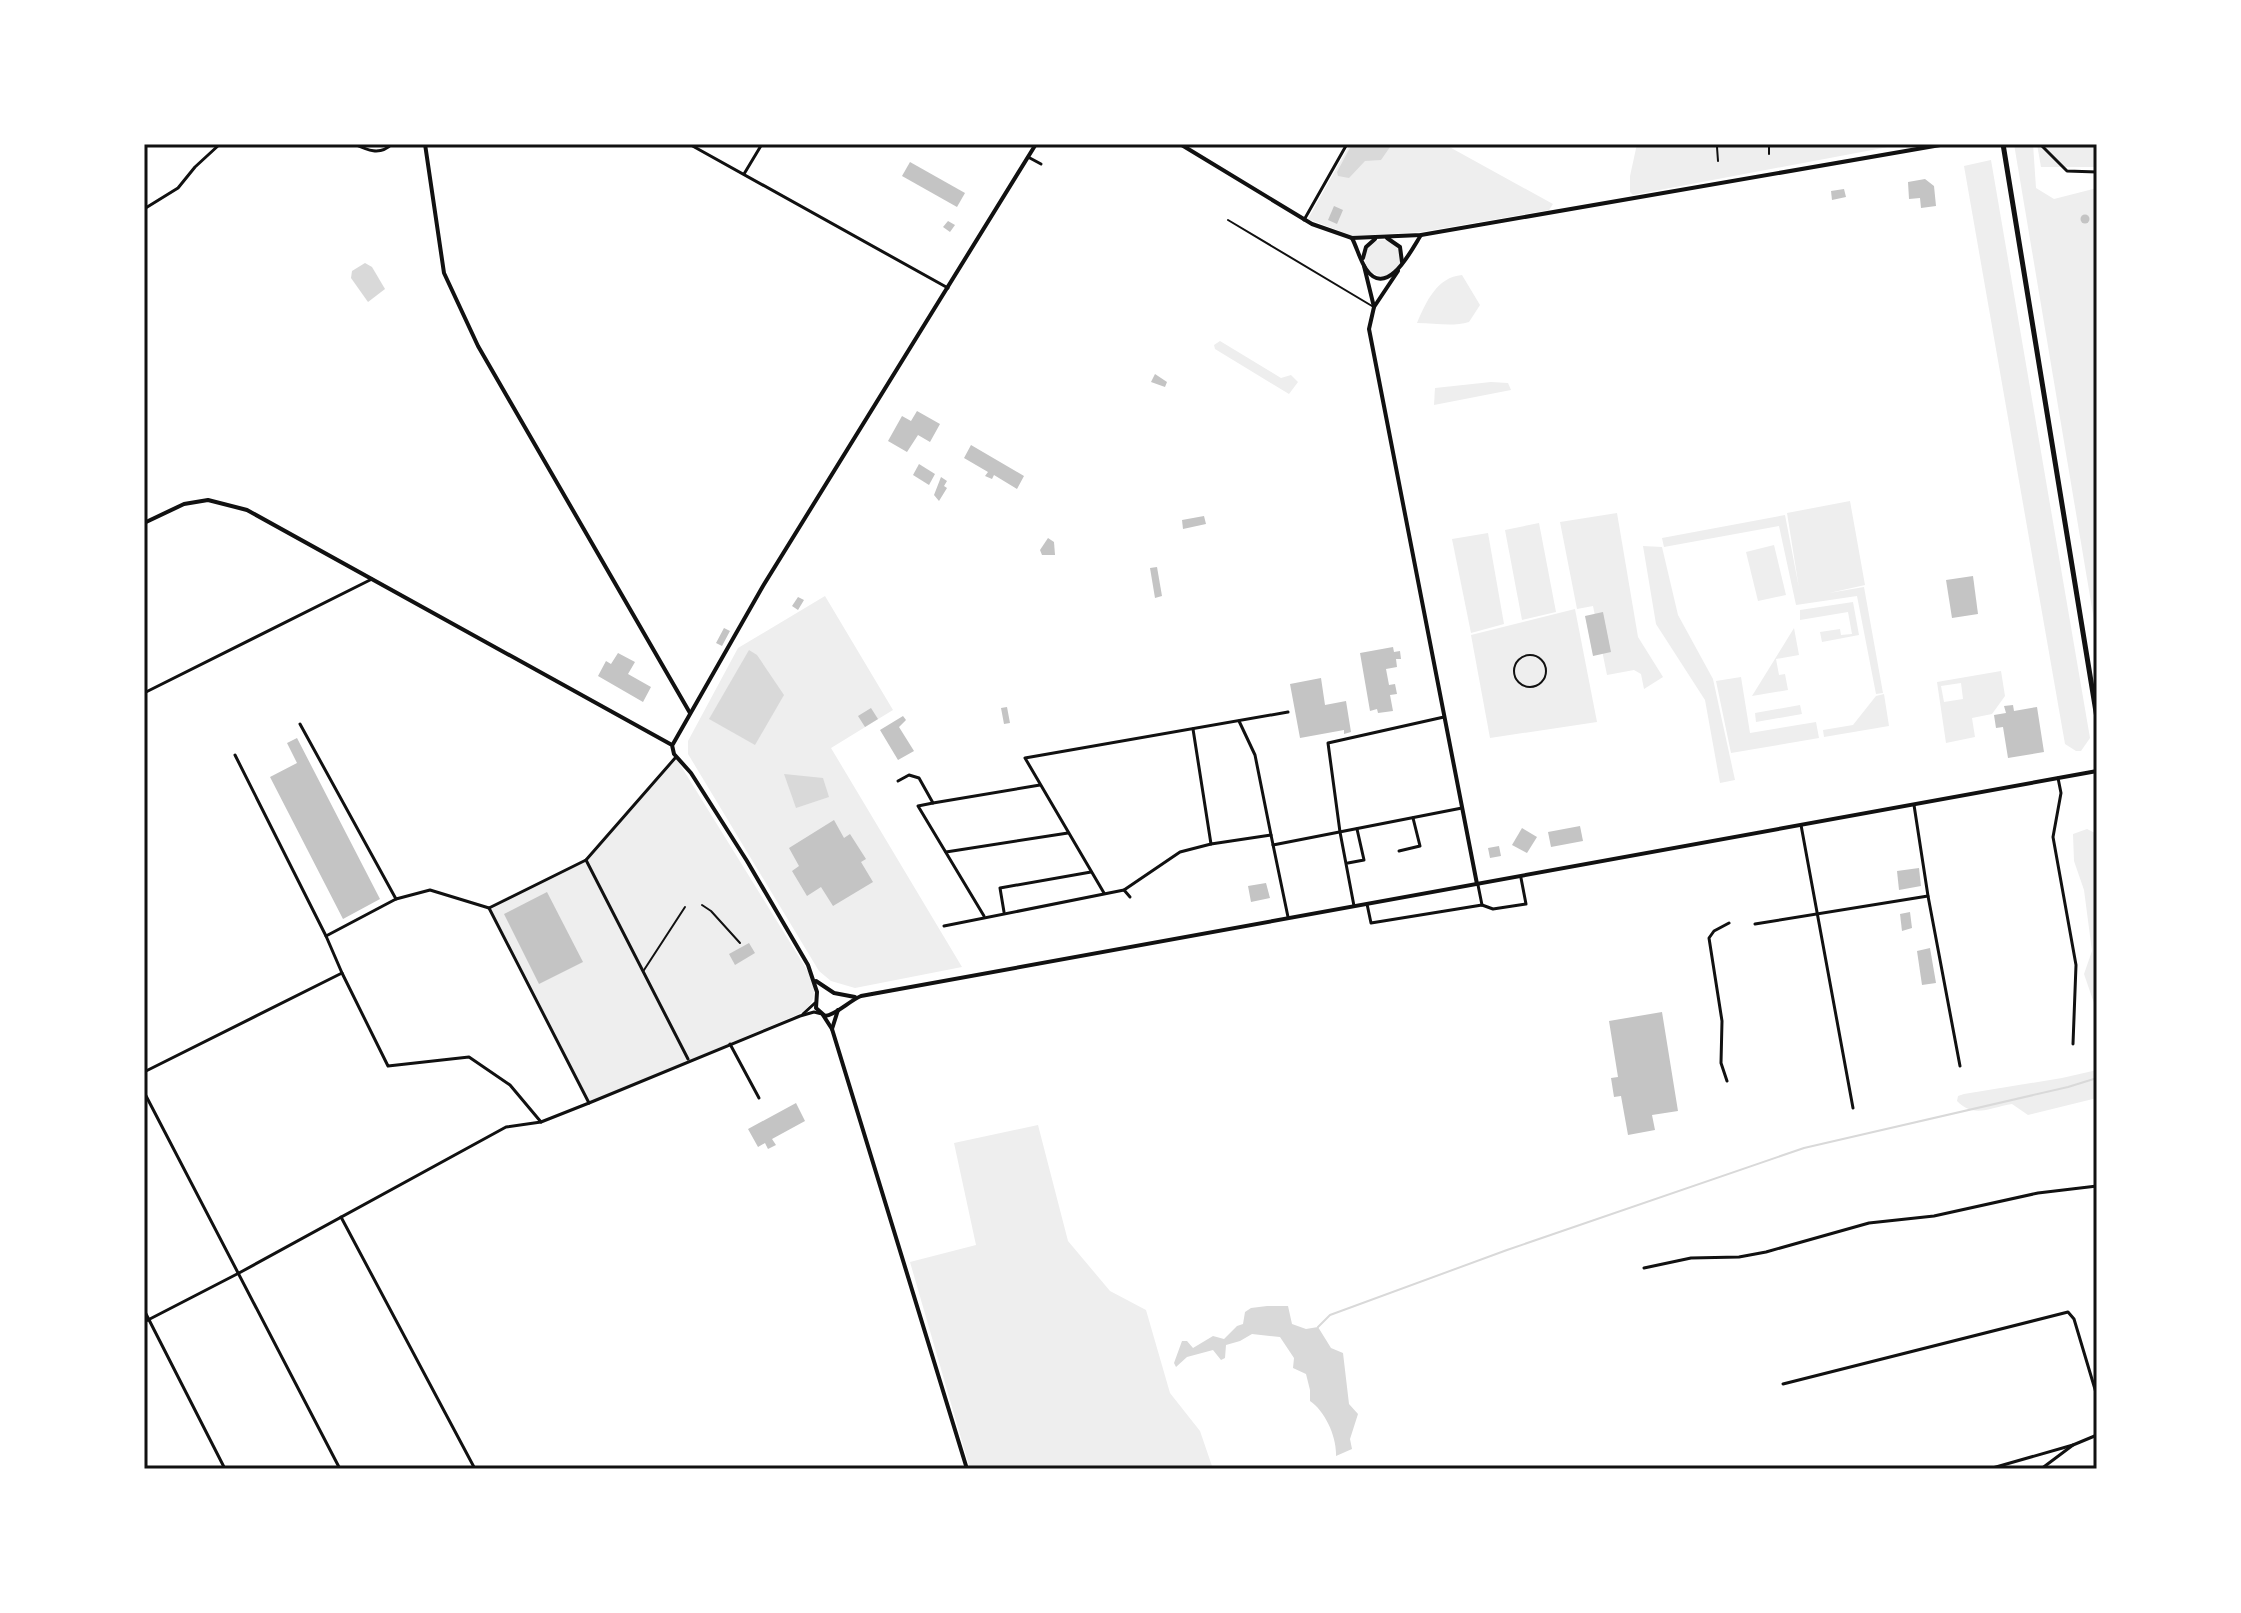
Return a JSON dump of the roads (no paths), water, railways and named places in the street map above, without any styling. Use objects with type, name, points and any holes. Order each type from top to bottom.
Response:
[{"type":"main road","points":[[425,144],[444,273],[478,346],[690,713]]},
{"type":"main road","points":[[672,745],[792,539],[1036,144]]},
{"type":"main road","points":[[1180,144],[1304,220],[1352,238],[1421,235],[1946,144]]},
{"type":"main road","points":[[2003,144],[2097,718]]},
{"type":"main road","points":[[1421,235],[1374,307],[1369,329],[1477,884]]},
{"type":"main road","points":[[1352,238],[1363,260],[1366,269],[1378,277],[1385,278],[1398,271],[1402,263],[1400,247],[1386,237],[1369,243],[1363,260],[1374,307]]},
{"type":"main road","points":[[144,523],[184,504],[208,500],[247,510],[672,745],[676,757],[691,773],[747,861],[815,980],[839,999],[832,1029]]},
{"type":"main road","points":[[816,1001],[822,993],[858,997],[2097,771]]},
{"type":"main road","points":[[815,980],[816,1008],[832,1029],[967,1469]]},
{"type":"main road","points":[[822,1015],[830,1016],[858,997]]},
{"type":"street","points":[[144,209],[183,184],[195,167],[220,144]]},
{"type":"street","points":[[354,144],[375,152],[388,149],[392,144]]},
{"type":"street","points":[[689,144],[948,288]]},
{"type":"street","points":[[744,174],[762,144]]},
{"type":"street","points":[[1304,220],[1347,144]]},
{"type":"street","points":[[1718,161],[1717,145],[1767,144],[1769,154]]},
{"type":"street","points":[[2040,144],[2067,171],[2097,172]]},
{"type":"street","points":[[1028,157],[1041,164]]},
{"type":"street","points":[[1228,220],[1374,307]]},
{"type":"street","points":[[144,693],[372,579]]},
{"type":"street","points":[[1527,655],[1539,658],[1546,668],[1543,681],[1532,687],[1520,684],[1514,674],[1517,662],[1527,655]]},
{"type":"street","points":[[1104,893],[1025,758],[1288,712]]},
{"type":"street","points":[[1354,906],[1328,743],[1445,717]]},
{"type":"street","points":[[1239,721],[1255,755],[1288,918]]},
{"type":"street","points":[[300,724],[396,899]]},
{"type":"street","points":[[1193,729],[1211,844]]},
{"type":"street","points":[[235,755],[388,1066],[469,1057],[510,1085],[541,1122]]},
{"type":"street","points":[[326,936],[396,899],[430,890],[489,908],[586,860],[676,757]]},
{"type":"street","points":[[898,781],[909,775],[917,776],[933,803]]},
{"type":"street","points":[[2058,778],[2061,793],[2053,837],[2076,965],[2073,1044]]},
{"type":"street","points":[[985,917],[918,806],[1040,785]]},
{"type":"street","points":[[1914,805],[1960,1066]]},
{"type":"street","points":[[1273,845],[1462,808]]},
{"type":"street","points":[[1399,851],[1420,846],[1413,818]]},
{"type":"street","points":[[1801,825],[1853,1108]]},
{"type":"street","points":[[1346,864],[1364,860],[1357,829]]},
{"type":"street","points":[[945,852],[1068,833]]},
{"type":"street","points":[[944,926],[1124,890],[1180,852],[1271,835]]},
{"type":"street","points":[[586,860],[689,1061]]},
{"type":"street","points":[[1004,912],[1000,888],[1091,872]]},
{"type":"street","points":[[1367,904],[1371,923],[1482,905],[1493,909],[1526,904],[1521,876]]},
{"type":"street","points":[[1477,884],[1482,905]]},
{"type":"street","points":[[1124,890],[1130,897]]},
{"type":"street","points":[[1755,924],[1928,896]]},
{"type":"street","points":[[702,905],[740,943]]},
{"type":"street","points":[[643,971],[685,907]]},
{"type":"street","points":[[489,908],[589,1103]]},
{"type":"street","points":[[1727,1081],[1721,1063],[1722,1021],[1709,938],[1714,931],[1729,923]]},
{"type":"street","points":[[144,1072],[342,973]]},
{"type":"street","points":[[800,1016],[816,1001]]},
{"type":"street","points":[[144,1322],[506,1127],[541,1122],[800,1016],[814,1012],[822,1015]]},
{"type":"street","points":[[730,1044],[759,1098]]},
{"type":"street","points":[[144,1092],[340,1469]]},
{"type":"street","points":[[1644,1268],[1691,1258],[1739,1257],[1869,1223],[1934,1216],[2038,1193],[2097,1186]]},
{"type":"street","points":[[341,1217],[475,1469]]},
{"type":"street","points":[[144,1310],[225,1469]]},
{"type":"street","points":[[1783,1384],[2068,1312],[2074,1319],[2097,1396]]},
{"type":"street","points":[[1989,1469],[2097,1435]]},
{"type":"street","points":[[2041,1469],[2073,1445]]},
{"type":"waterway","points":[[1318,1327],[1330,1315],[1507,1250],[1804,1148],[2097,1078]]}]
